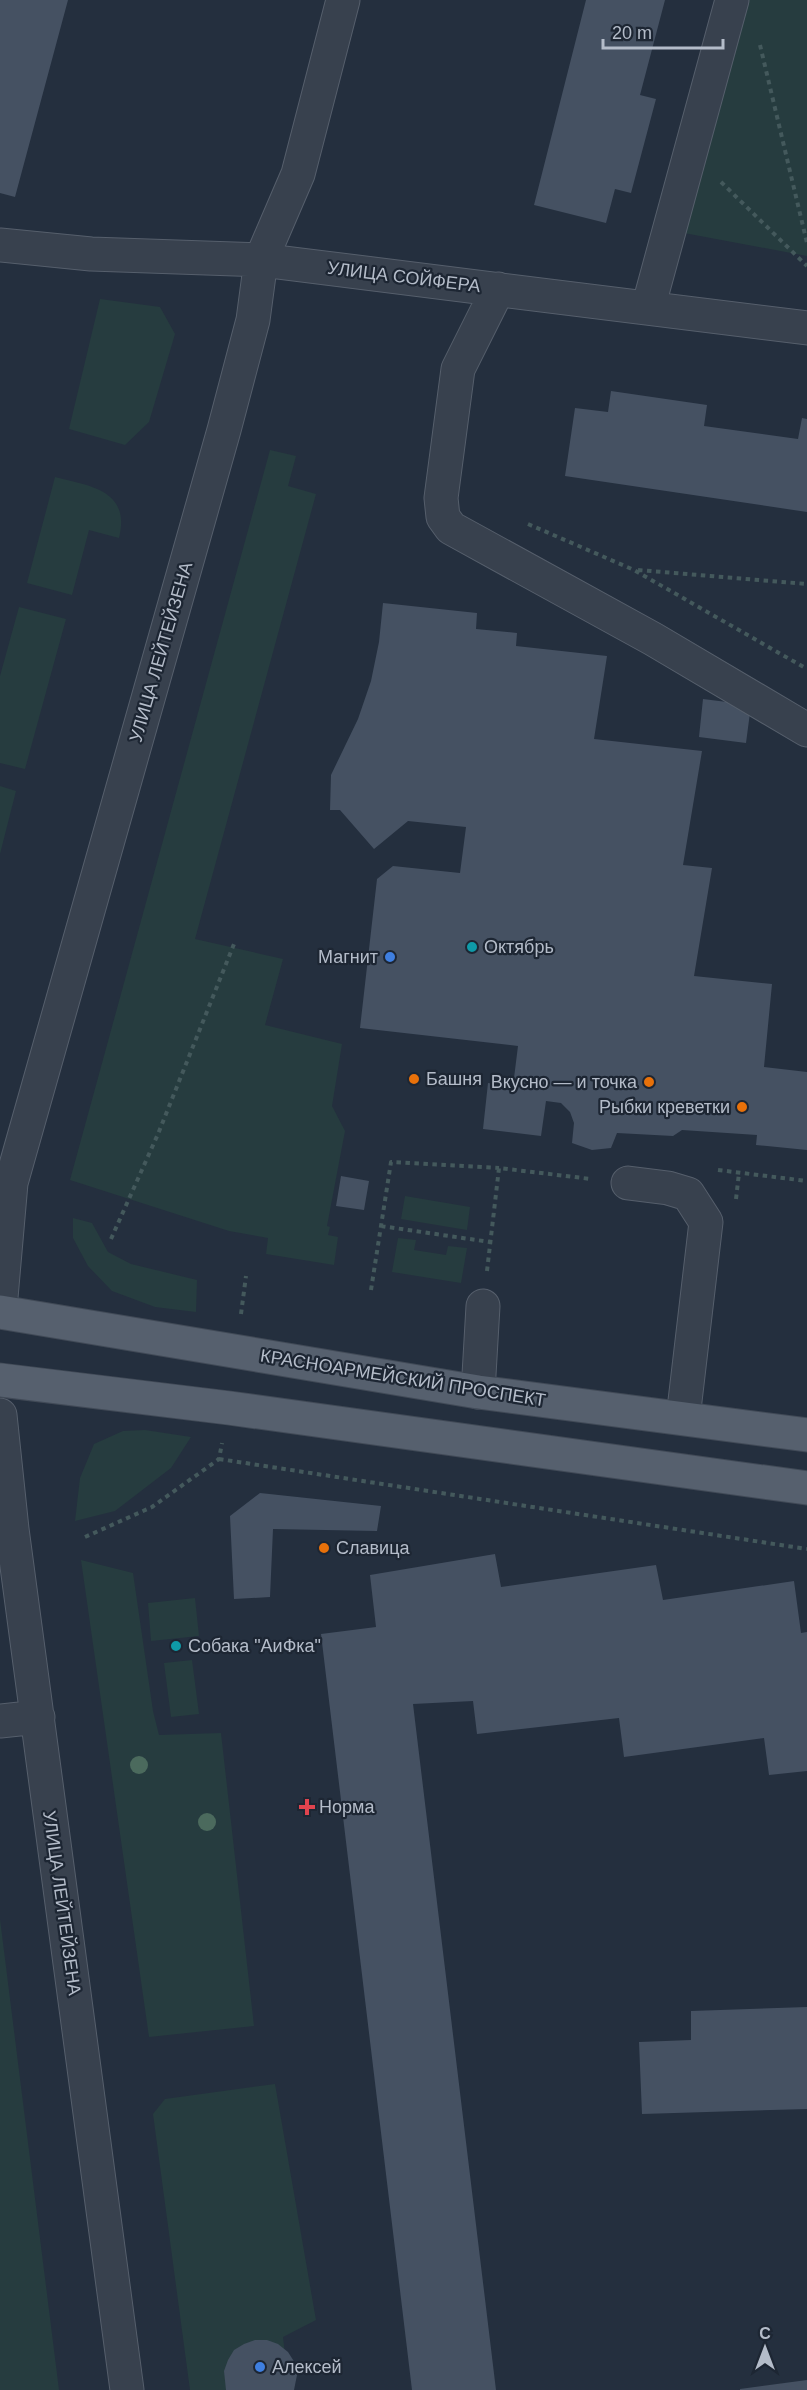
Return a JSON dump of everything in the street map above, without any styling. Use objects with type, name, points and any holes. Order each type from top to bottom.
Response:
[{"type":"main road","name":"КРАСНОАРМЕЙСКИЙ ПРОСПЕКТ","points":[[0,1310],[478,1392],[807,1435]]},
{"type":"main road","points":[[0,1380],[807,1488]]},
{"type":"street","name":"УЛИЦА ЛЕЙТЕЙЗЕНА","points":[[0,1310],[11,1183],[224,430],[253,320],[261,260],[298,174],[343,0]]},
{"type":"street","points":[[648,308],[732,0]]},
{"type":"street","name":"УЛИЦА СОЙФЕРА","points":[[0,245],[91,254],[261,260],[807,327]]},
{"type":"street","points":[[498,289],[458,369],[441,498],[443,517],[451,528],[653,639],[807,730]]},
{"type":"street","points":[[628,1183],[668,1188],[688,1194],[706,1222],[683,1418]]},
{"type":"street","points":[[478,1392],[483,1306]]},
{"type":"street","name":"УЛИЦА ЛЕЙТЕЙЗЕНА","points":[[0,1415],[12,1529],[127,2390]]},
{"type":"street","points":[[0,1721],[38,1717]]},
{"type":"path","points":[[757,35],[807,243]]},
{"type":"path","points":[[690,152],[807,266]]},
{"type":"path","points":[[527,524],[634,570],[807,669]]},
{"type":"path","points":[[634,570],[807,584]]},
{"type":"path","points":[[111,1239],[158,1134],[234,944]]},
{"type":"path","points":[[370,1290],[391,1162],[499,1168],[628,1183]]},
{"type":"path","points":[[483,1306],[499,1168]]},
{"type":"path","points":[[688,1194],[712,1170],[807,1181]]},
{"type":"path","points":[[381,1226],[490,1242]]},
{"type":"path","points":[[85,1537],[152,1507],[219,1459],[807,1549]]},
{"type":"green space","points":[[745,0],[807,0],[807,256],[684,233]]},
{"type":"green space","points":[[100,299],[160,307],[175,334],[149,422],[125,445],[69,429]]},
{"type":"green space","points":[[270,450],[296,456],[288,486],[316,494],[195,939],[283,959],[265,1025],[342,1044],[332,1106],[345,1131],[327,1226],[330,1227],[328,1235],[338,1237],[334,1265],[266,1254],[268,1238],[229,1231],[70,1180]]},
{"type":"green space","points":[[55,477],[105,493],[119,509],[121,522],[119,538],[89,530],[72,595],[27,583]]},
{"type":"green space","points":[[19,607],[66,619],[25,769],[0,763],[0,676]]},
{"type":"green space","points":[[0,786],[16,791],[0,854]]},
{"type":"green space","points":[[405,1196],[470,1207],[467,1230],[401,1219]]},
{"type":"green space","points":[[73,1218],[92,1223],[108,1252],[131,1264],[197,1280],[196,1312],[155,1307],[112,1291],[88,1266],[73,1238]]},
{"type":"green space","points":[[398,1238],[416,1240],[414,1250],[446,1255],[448,1246],[467,1248],[461,1283],[392,1272]]},
{"type":"green space","points":[[145,1430],[191,1437],[171,1468],[115,1511],[75,1521],[80,1478],[94,1444],[123,1431]]},
{"type":"green space","points":[[81,1560],[133,1573],[153,1711],[159,1735],[221,1733],[254,2026],[149,2037]]},
{"type":"green space","points":[[195,1598],[199,1636],[151,1641],[148,1603]]},
{"type":"green space","points":[[192,1660],[199,1714],[171,1717],[164,1663]]},
{"type":"green space","points":[[0,1919],[59,2390],[0,2390]]},
{"type":"green space","points":[[275,2084],[316,2320],[283,2337],[289,2390],[190,2390],[153,2114],[165,2099]]},
{"type":"building","points":[[0,0],[68,0],[15,197],[0,193]]},
{"type":"building","points":[[586,0],[665,0],[640,95],[656,99],[631,193],[615,189],[606,223],[534,205]]},
{"type":"building","points":[[611,391],[707,405],[704,426],[798,439],[802,418],[807,419],[807,512],[565,476],[575,408],[608,412]]},
{"type":"building","points":[[383,603],[477,613],[476,629],[517,633],[516,646],[607,656],[594,739],[702,751],[683,865],[712,868],[694,976],[772,984],[764,1067],[807,1072],[807,1150],[756,1145],[757,1135],[682,1130],[673,1136],[617,1133],[611,1148],[592,1150],[572,1143],[574,1123],[570,1112],[561,1103],[546,1101],[541,1136],[483,1129],[488,1083],[513,1086],[518,1046],[360,1028],[377,879],[393,866],[460,873],[466,827],[408,821],[374,849],[340,810],[330,810],[331,775],[358,719],[371,681],[379,642]]},
{"type":"building","points":[[703,699],[751,705],[746,743],[699,737]]},
{"type":"building","points":[[341,1176],[369,1181],[364,1210],[336,1206]]},
{"type":"building","points":[[260,1493],[381,1506],[377,1531],[273,1529],[270,1597],[234,1599],[230,1516]]},
{"type":"building","points":[[495,1554],[501,1587],[656,1565],[663,1600],[794,1581],[801,1633],[807,1632],[807,1771],[769,1775],[764,1738],[624,1757],[619,1718],[477,1734],[473,1701],[413,1704],[496,2390],[412,2390],[321,1634],[376,1627],[370,1575]]},
{"type":"building","points":[[807,2007],[807,2109],[642,2114],[639,2042],[691,2040],[691,2011]]},
{"type":"building","name":"Алексей","points":[[255,2340],[267,2340],[278,2344],[288,2352],[295,2363],[297,2375],[294,2390],[226,2390],[224,2371],[228,2360],[234,2350]]},
{"type":"building","points":[[807,2380],[807,2390],[740,2390],[740,2389]]},
{"type":"place","name":"Октябрь","points":[[472,947]]},
{"type":"place","name":"Магнит","points":[[390,957]]},
{"type":"place","name":"Башня","points":[[414,1079]]},
{"type":"place","name":"Вкусно — и точка","points":[[649,1082]]},
{"type":"place","name":"Рыбки креветки","points":[[742,1107]]},
{"type":"place","name":"Славица","points":[[324,1548]]},
{"type":"place","name":"Собака \"АиФка\"","points":[[176,1646]]},
{"type":"place","name":"Норма","points":[[307,1807]]},
{"type":"place","name":"Алексей","points":[[260,2367]]}]
